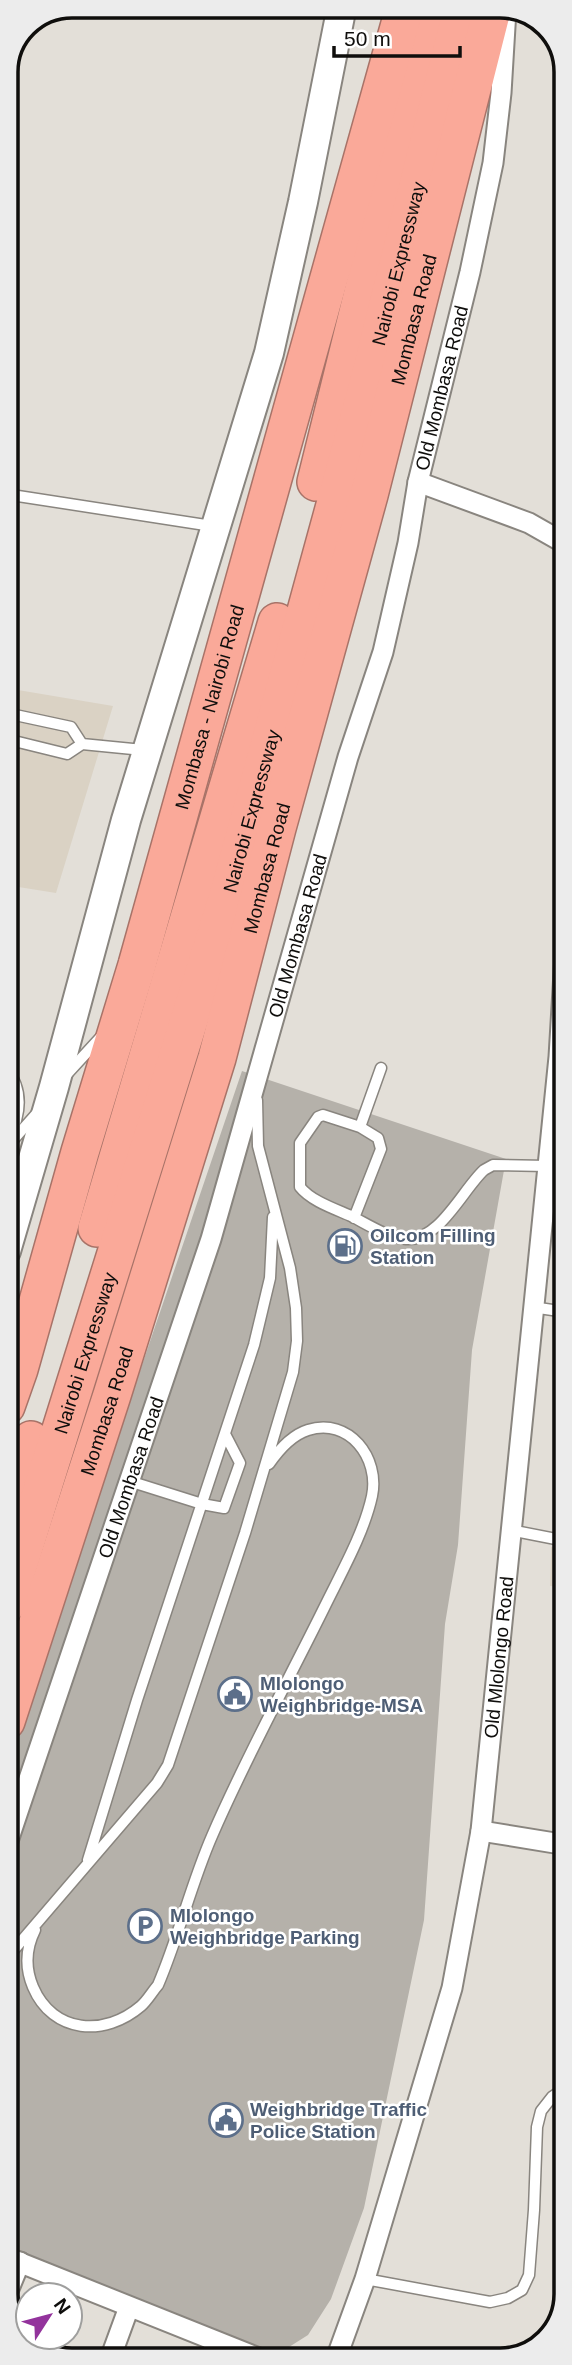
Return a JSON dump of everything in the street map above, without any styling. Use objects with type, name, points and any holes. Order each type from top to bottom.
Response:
[{"type":"highway","name":"Mombasa - Nairobi Road","points":[[18,1372],[80,1152],[135,972],[402,18]]},
{"type":"highway","name":"Nairobi Expressway","points":[[18,1480],[58,1358],[297,555],[431,18]]},
{"type":"highway","name":"Nairobi Expressway","points":[[18,1567],[228,897],[366,392],[460,18]]},
{"type":"highway","name":"Mombasa Road","points":[[18,1684],[104,1421],[217,1058],[372,482],[490,18]]},
{"type":"street","points":[[18,1210],[126,820],[269,353],[303,202],[340,18]]},
{"type":"street","name":"Old Mombasa Road","points":[[18,1811],[211,1239],[348,757],[383,652],[408,543],[418,482],[470,272],[493,163],[506,18]]},
{"type":"street","points":[[418,482],[529,523],[554,537]]},
{"type":"street","name":"Old Mlolongo Road","points":[[340,2348],[365,2279],[452,1988],[481,1831],[532,1307],[554,1115]]},
{"type":"street","points":[[481,1831],[554,1843]]},
{"type":"street","points":[[18,2261],[129,2308],[206,2347]]},
{"type":"street","points":[[114,2347],[129,2308]]},
{"type":"lane","points":[[18,496],[215,526]]},
{"type":"lane","points":[[18,716],[71,727],[82,744]]},
{"type":"lane","points":[[18,742],[67,754],[82,744],[148,750]]},
{"type":"lane","points":[[18,1133],[125,1005],[135,972]]},
{"type":"lane","points":[[360,1127],[381,1068]]},
{"type":"lane","points":[[18,1944],[157,1783],[167,1765],[293,1372],[297,1341],[296,1308],[290,1268],[258,1146],[256,1086]]},
{"type":"lane","points":[[18,1088],[18,1120]]},
{"type":"lane","points":[[354,1218],[381,1149],[379,1138],[360,1127],[323,1115],[318,1117],[299,1147],[300,1187],[354,1218],[398,1238],[415,1238],[433,1229],[484,1170],[493,1165],[547,1166]]},
{"type":"lane","points":[[87,1864],[137,1700],[265,1307],[270,1278],[274,1206]]},
{"type":"lane","points":[[532,1307],[554,1310]]},
{"type":"lane","points":[[43,1914],[30,1940],[27,1962],[36,1995],[57,2019],[74,2026],[99,2026],[119,2020],[142,2006],[158,1985],[212,1837],[352,1549],[372,1496],[373,1473],[367,1453],[355,1440],[339,1431],[324,1428],[299,1434],[279,1452],[262,1474]]},
{"type":"lane","points":[[128,1480],[202,1504],[224,1508],[240,1463],[225,1434]]},
{"type":"lane","points":[[510,1530],[554,1539]]},
{"type":"lane","points":[[365,2279],[490,2302],[508,2298],[522,2290],[529,2275],[537,2127],[541,2111],[554,2096]]},
{"type":"shaded area","points":[[18,690],[113,706],[56,893],[18,887]]},
{"type":"shaded area","points":[[551,1547],[554,1547],[554,1586],[550,1586]]},
{"type":"building","name":"Mlolongo Weighbridge-MSA","points":[[242,1071],[506,1159],[472,1350],[458,1545],[445,1624],[424,1920],[364,2208],[331,2299],[308,2335],[288,2348],[242,2347],[18,2253],[18,1730]]},
{"type":"place","name":"Oilcom Filling Station","points":[[345,1246]]},
{"type":"place","name":"Mlolongo Weighbridge-MSA","points":[[235,1694]]},
{"type":"place","name":"Mlolongo Weighbridge Parking","points":[[145,1926]]},
{"type":"place","name":"Weighbridge Traffic Police Station","points":[[226,2120]]}]
